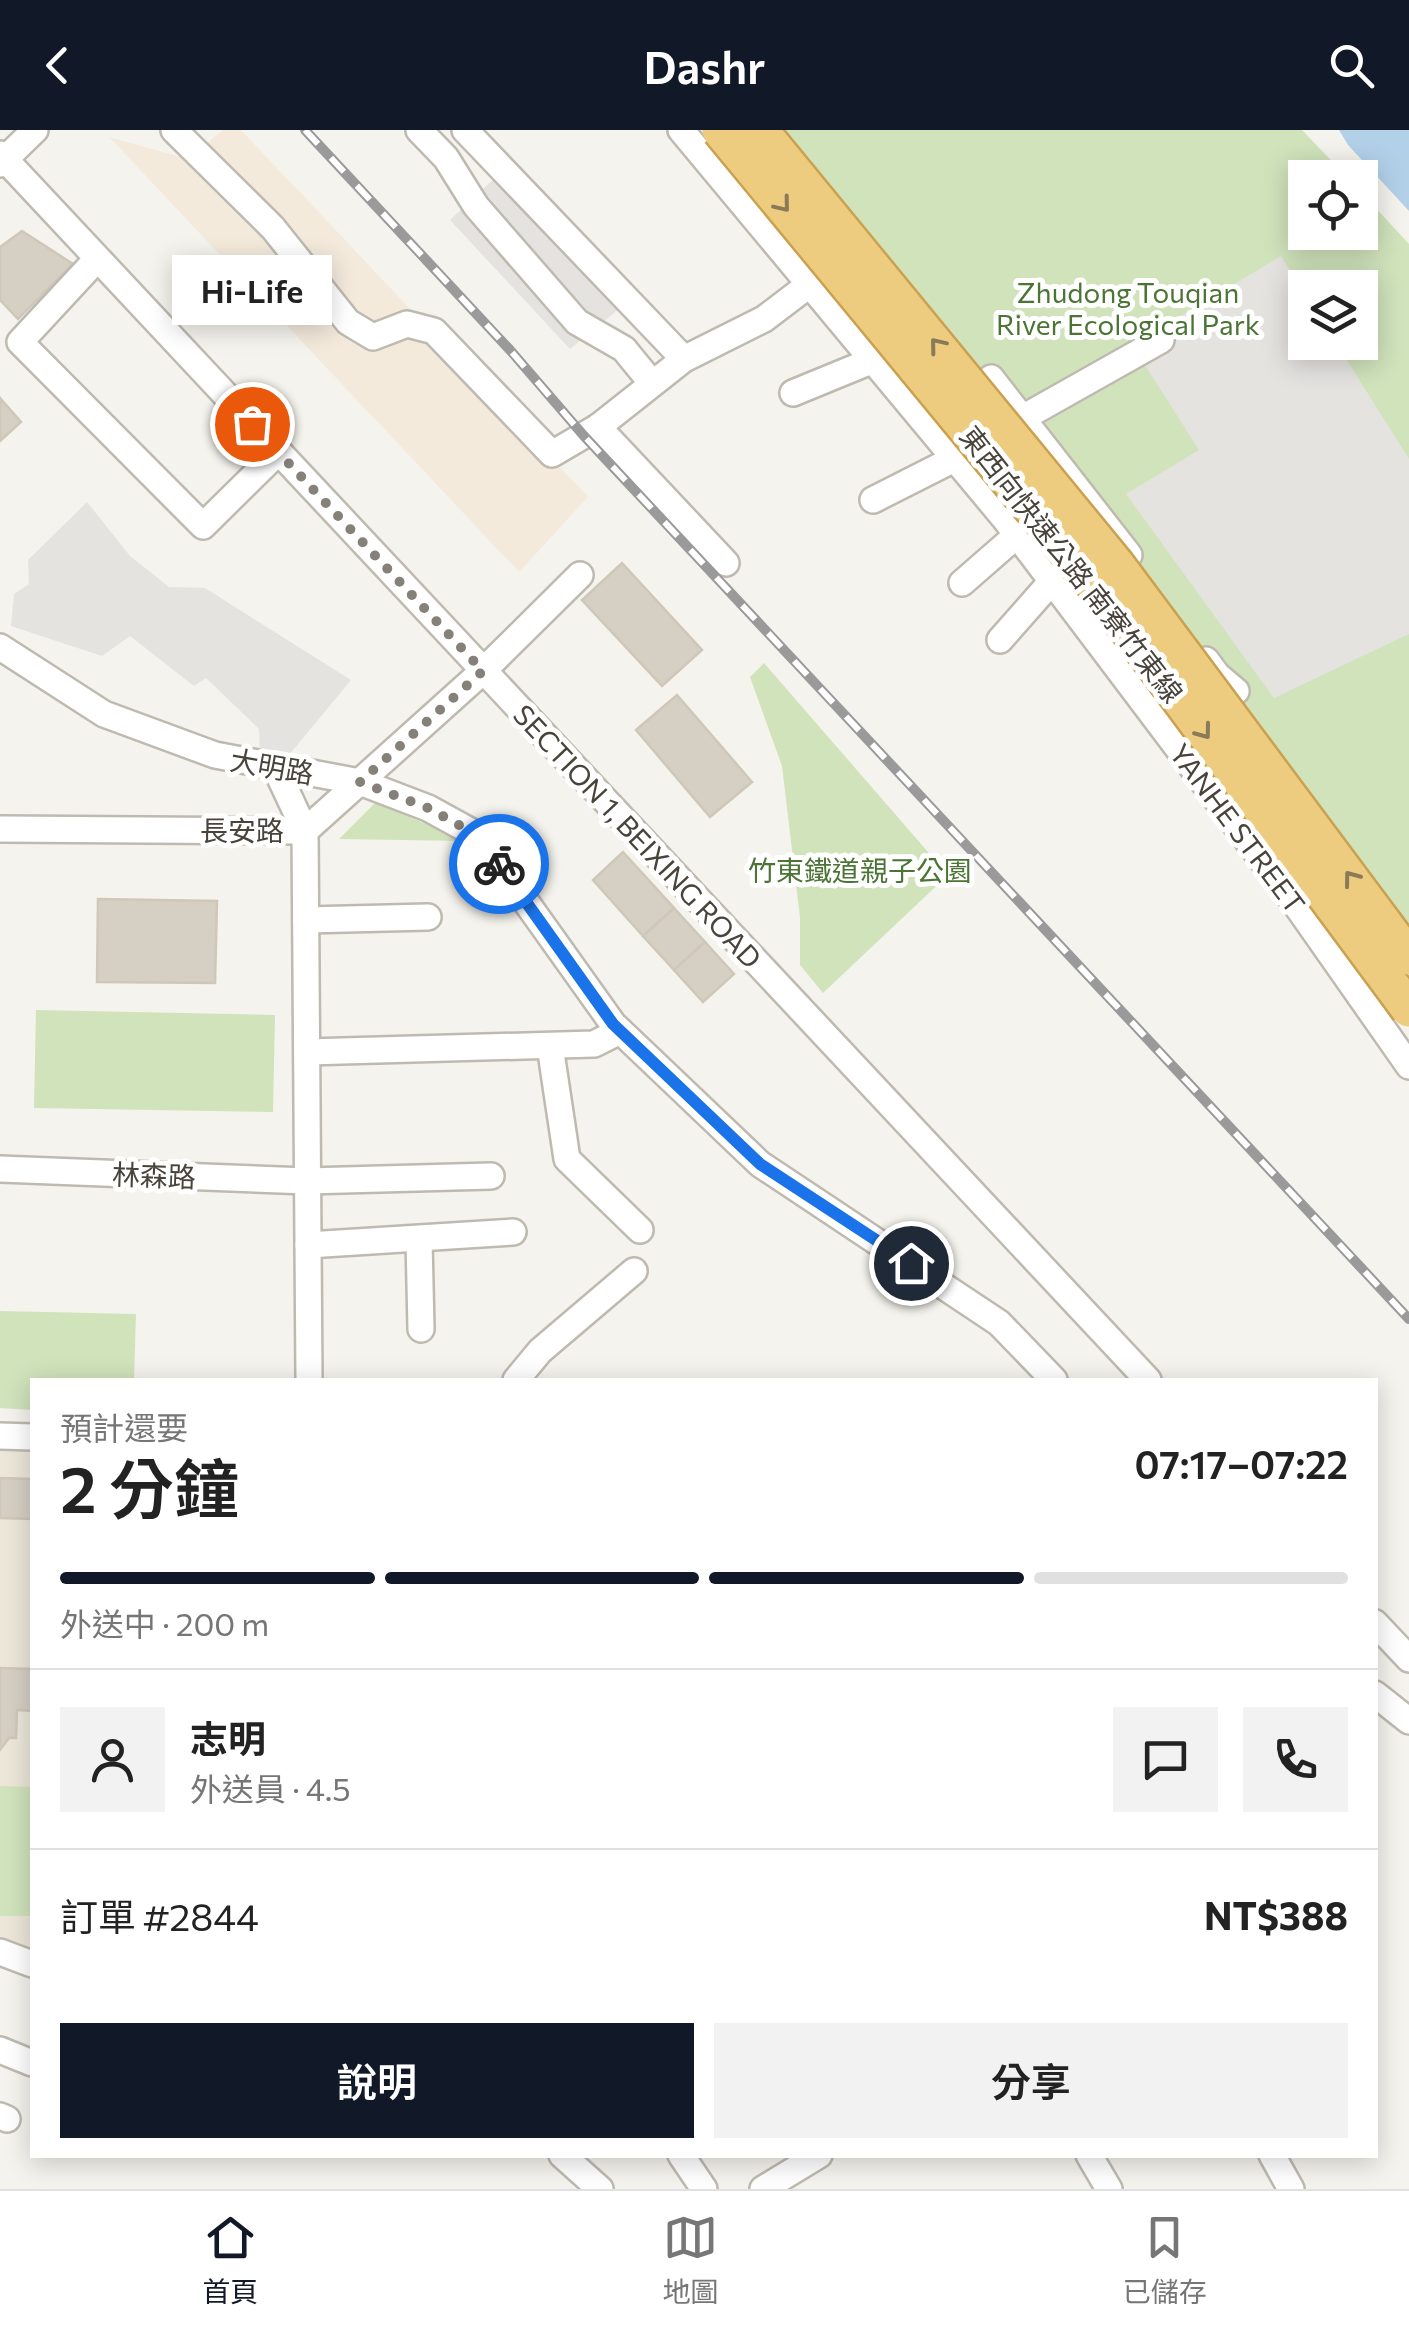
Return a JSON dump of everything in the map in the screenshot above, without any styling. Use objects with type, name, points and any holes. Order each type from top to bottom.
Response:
[{"type":"highway","name":"東西向快速公路 南寮竹東線","points":[[720,130],[1094,586],[1409,1009]]},
{"type":"highway","name":"東西向快速公路 南寮竹東線","points":[[760,130],[1116,564],[1409,957]]},
{"type":"street","points":[[2,159],[35,130]]},
{"type":"street","points":[[174,130],[273,228],[348,322],[373,337],[407,324],[434,331],[552,454],[598,427],[684,359],[764,318],[810,284]]},
{"type":"street","points":[[419,130],[446,158],[476,206],[577,322],[624,348],[651,382]]},
{"type":"street","points":[[465,130],[684,359]]},
{"type":"street","name":"YANHE STREET","points":[[681,130],[1018,536],[1294,902],[1409,1066]]},
{"type":"street","name":"SECTION 1, BEIXING ROAD","points":[[2,159],[1146,1378]]},
{"type":"street","points":[[98,259],[20,342],[203,526],[278,452]]},
{"type":"street","points":[[914,411],[994,432],[1023,420],[1161,340]]},
{"type":"street","points":[[793,394],[871,361]]},
{"type":"street","points":[[991,378],[1108,526],[1216,675],[1236,691]]},
{"type":"street","points":[[598,427],[726,564]]},
{"type":"street","points":[[873,500],[954,460]]},
{"type":"street","points":[[962,582],[1018,536]]},
{"type":"street","name":"長安路","points":[[0,829],[306,831],[483,671],[580,575]]},
{"type":"street","points":[[1000,640],[1052,581]]},
{"type":"street","name":"大明路","points":[[0,647],[104,714],[215,756],[360,782],[428,808],[479,836],[620,1030],[760,1164],[999,1323],[1052,1378]]},
{"type":"street","points":[[275,766],[306,831],[308,1378]]},
{"type":"street","points":[[306,920],[428,917]]},
{"type":"street","points":[[306,1052],[594,1044],[620,1030]]},
{"type":"street","points":[[550,1046],[566,1159],[640,1230]]},
{"type":"street","name":"林森路","points":[[0,1168],[308,1182],[491,1176]]},
{"type":"street","points":[[308,1244],[513,1232]]},
{"type":"street","points":[[419,1240],[421,1329]]},
{"type":"street","points":[[518,1378],[540,1351],[634,1271]]},
{"type":"street","points":[[0,1436],[30,1437]]},
{"type":"street","points":[[1378,1626],[1409,1660]]},
{"type":"street","points":[[1378,1696],[1409,1720]]},
{"type":"street","points":[[0,1952],[30,1963]]},
{"type":"street","points":[[0,2050],[30,2062]]},
{"type":"street","points":[[565,2158],[600,2189]]},
{"type":"street","points":[[683,2158],[704,2189]]},
{"type":"street","points":[[763,2189],[814,2158]]},
{"type":"street","points":[[1091,2158],[1109,2189]]},
{"type":"street","points":[[1274,2158],[1291,2189]]},
{"type":"shaded area","points":[[223,130],[241,130],[588,497],[519,572],[109,137],[188,159]]},
{"type":"shaded area","points":[[497,176],[619,309],[570,349],[450,220]]},
{"type":"shaded area","points":[[1281,256],[1290,270],[1288,360],[1347,360],[1409,459],[1409,634],[1274,698],[1126,494],[1199,450],[1132,345]]},
{"type":"shaded area","points":[[87,502],[130,556],[169,587],[205,588],[351,680],[289,755],[260,753],[259,729],[206,678],[194,686],[130,636],[102,656],[11,626],[14,594],[29,584],[28,560]]},
{"type":"shaded area","points":[[0,1446],[30,1447],[30,1952],[0,1940]]},
{"type":"green space","name":"Zhudong Touqian River Ecological Park","points":[[747,130],[1302,130],[1331,160],[1288,160],[1288,250],[1378,250],[1378,210],[1409,244],[1409,964]]},
{"type":"green space","name":"竹東鐵道親子公園","points":[[764,663],[948,875],[823,993],[800,965],[800,917],[782,766],[750,677]]},
{"type":"green space","points":[[376,802],[464,841],[339,839]]},
{"type":"green space","points":[[36,1010],[275,1015],[273,1112],[34,1108]]},
{"type":"green space","points":[[0,1311],[136,1314],[134,1378],[30,1378],[30,1410],[0,1408]]},
{"type":"green space","points":[[0,1786],[30,1787],[30,1916],[0,1916]]},
{"type":"water","points":[[1339,130],[1409,130],[1409,211],[1378,177],[1378,160],[1362,160]]},
{"type":"building","points":[[22,231],[73,264],[18,319],[0,300],[0,247]]},
{"type":"building","points":[[0,398],[21,422],[0,441]]},
{"type":"building","points":[[622,563],[702,650],[662,686],[582,600]]},
{"type":"building","points":[[677,695],[752,782],[710,817],[636,730]]},
{"type":"building","points":[[623,852],[674,908],[643,936],[593,880]]},
{"type":"building","points":[[98,899],[217,901],[215,983],[97,982]]},
{"type":"building","points":[[674,908],[705,942],[674,970],[643,936]]},
{"type":"building","points":[[705,942],[734,974],[703,1002],[674,970]]},
{"type":"building","points":[[0,1478],[30,1479],[30,1519],[0,1518]]},
{"type":"building","points":[[0,1668],[30,1669],[30,1711],[17,1710],[16,1738],[9,1738],[0,1750]]},
{"type":"railway","points":[[305,130],[510,350],[584,436],[1409,1319]]},
{"type":"way so far","points":[[252,424],[483,671],[360,782],[428,808],[479,836],[499,864]]},
{"type":"place","name":"Hi-Life","points":[[252,424]]},
{"type":"route","points":[[499,864],[613,1024],[760,1164],[911,1263]]}]
